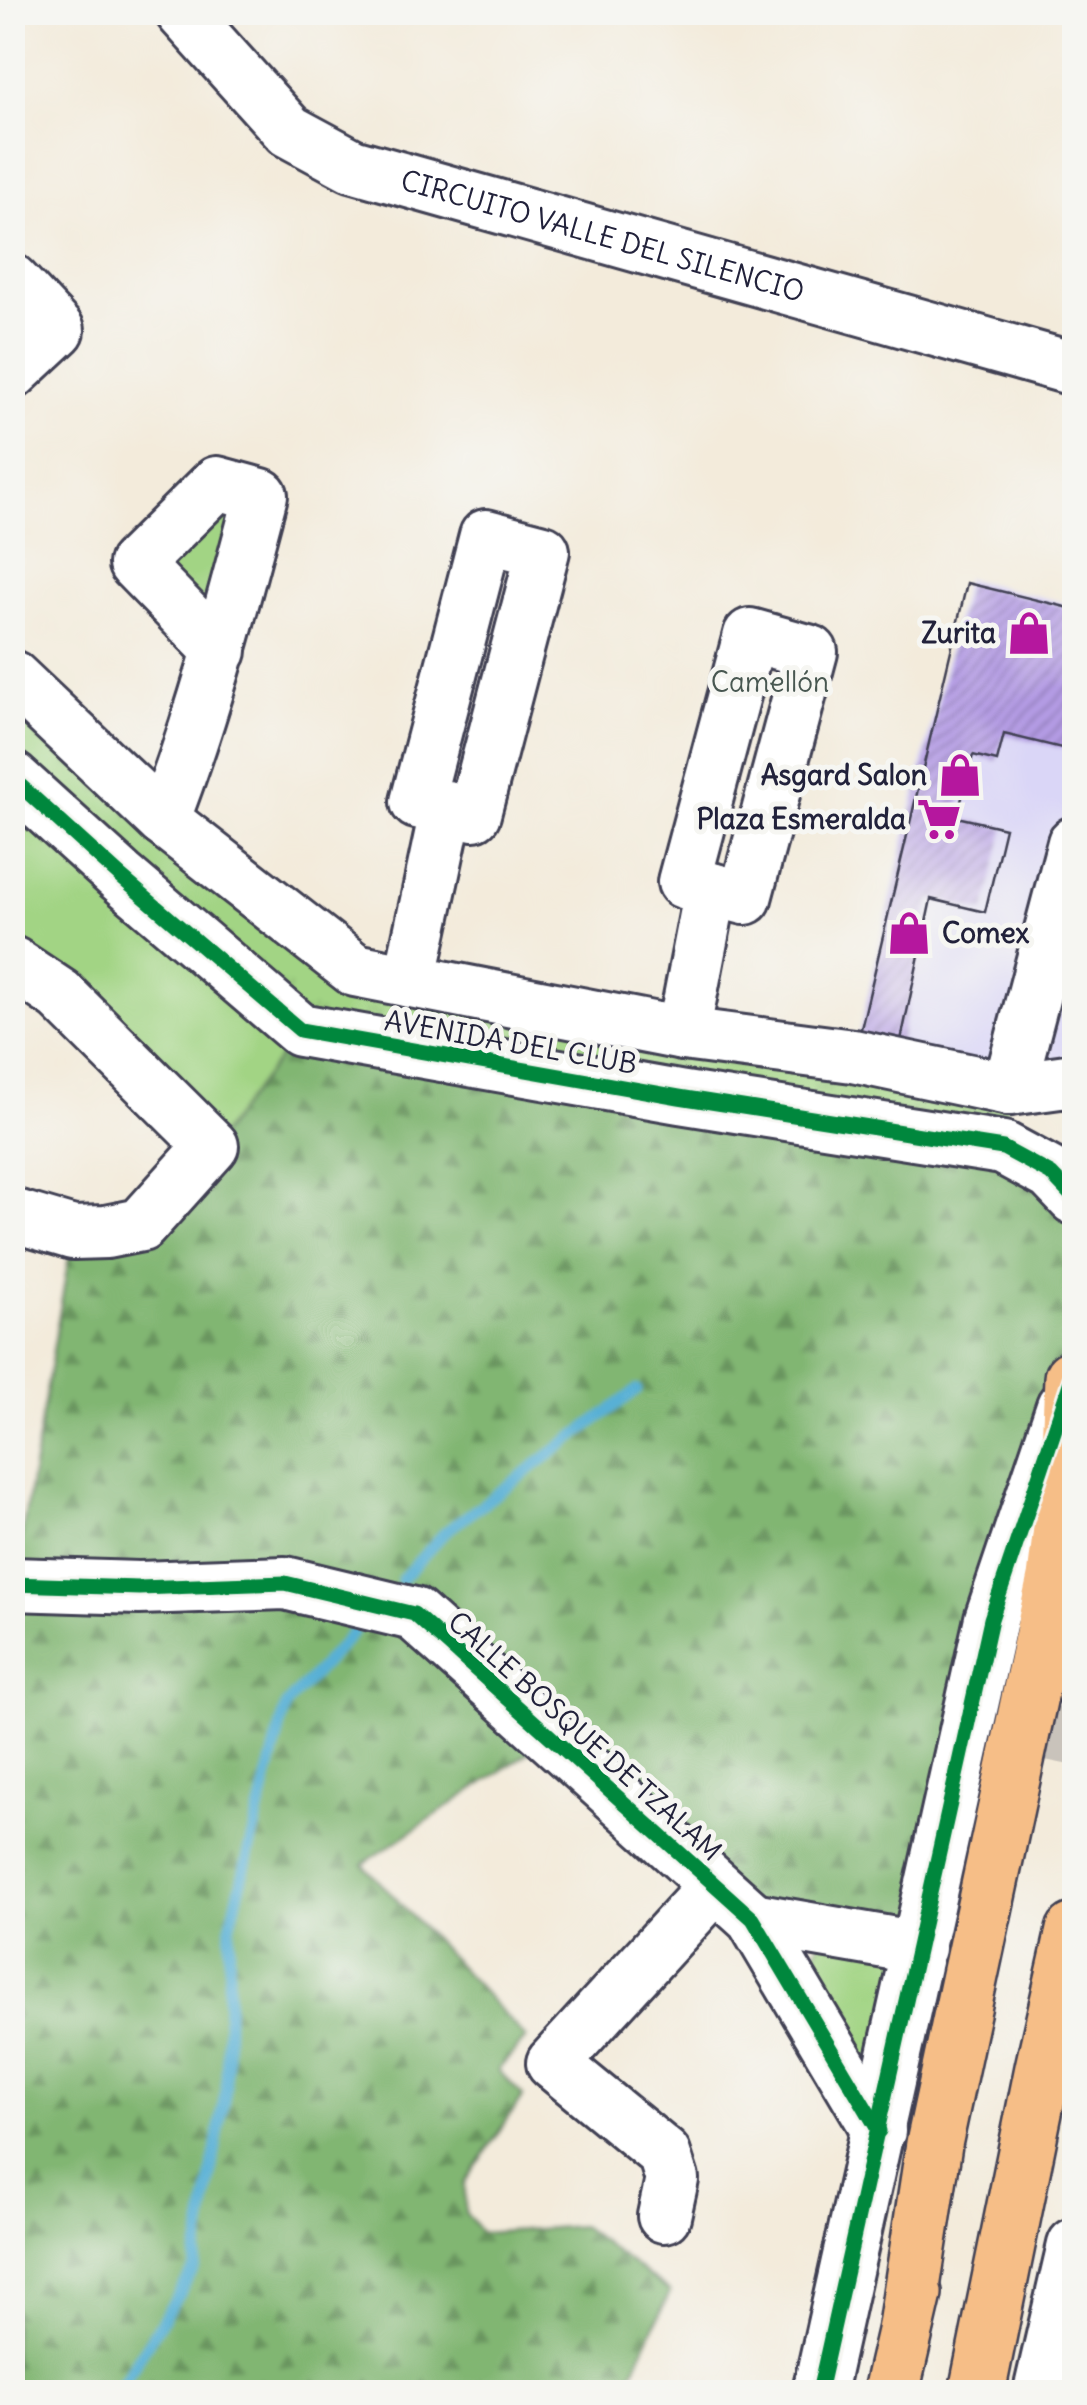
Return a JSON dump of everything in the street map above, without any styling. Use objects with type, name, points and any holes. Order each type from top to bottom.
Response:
[{"type":"main road","points":[[906,2326],[934,2144],[1055,1578],[1068,1472],[1073,1375]]},
{"type":"main road","points":[[891,2392],[1050,1760]]},
{"type":"main road","points":[[982,2370],[1074,1932]]},
{"type":"main road","points":[[982,2370],[1033,2215],[1074,2042]]},
{"type":"street","name":"CIRCUITO VALLE DEL SILENCIO","points":[[182,12],[289,131],[352,165],[1074,369]]},
{"type":"street","points":[[12,282],[58,330],[12,373]]},
{"type":"street","points":[[486,536],[543,551],[474,814],[447,807],[417,802],[486,536]]},
{"type":"street","points":[[163,820],[192,746],[220,651]]},
{"type":"street","name":"AVENIDA DEL CLUB","points":[[12,677],[163,820],[356,970],[683,1034],[853,1056],[1009,1089],[1074,1080]]},
{"type":"street","name":"AVENIDA DEL CLUB","points":[[12,778],[300,1030],[678,1097],[1003,1148],[1051,1174],[1074,1198]]},
{"type":"street","points":[[410,981],[447,807]]},
{"type":"street","points":[[1009,1089],[1074,842]]},
{"type":"street","points":[[683,1034],[711,889]]},
{"type":"street","points":[[12,963],[60,995],[212,1146],[141,1225],[72,1234],[12,1215]]},
{"type":"street","points":[[819,2392],[992,1619],[1073,1375]]},
{"type":"street","name":"CALLE BOSQUE DE TZALAM","points":[[12,1584],[139,1588],[285,1583],[414,1614],[734,1903],[879,2131]]},
{"type":"street","points":[[664,2216],[672,2179],[664,2154],[554,2063],[734,1903],[919,1948]]},
{"type":"street","points":[[1040,2392],[1074,2246]]},
{"type":"shaded area","name":"Plaza Esmeralda","points":[[965,578],[1074,605],[1074,1080],[853,1056]]},
{"type":"green space","points":[[217,483],[261,495],[220,651],[135,564]]},
{"type":"green space","points":[[12,677],[355,970],[1009,1089],[1003,1148],[300,1030],[13,778]]},
{"type":"green space","points":[[12,778],[300,1030],[212,1146],[13,963]]},
{"type":"green space","points":[[300,1030],[1003,1148],[1074,1198],[1074,1383],[919,1948],[753,1919],[550,1738],[363,1864],[526,2038],[498,2070],[523,2096],[465,2183],[465,2212],[481,2233],[581,2226],[670,2292],[630,2378],[609,2392],[13,2392],[13,1586],[73,1233],[106,1232],[212,1146]]},
{"type":"green space","points":[[826,1932],[919,1948],[879,2131],[795,1989]]},
{"type":"building","name":"Plaza Esmeralda","points":[[967,583],[1074,609],[1074,751],[1004,734],[997,761],[973,755],[957,817],[1005,828],[985,912],[931,899],[897,1059],[856,1050]]},
{"type":"waterway","points":[[401,1580],[445,1532],[637,1390]]},
{"type":"waterway","points":[[117,2392],[195,2268],[226,2088],[230,1927],[286,1705],[354,1631]]},
{"type":"tunnel","points":[[1050,1761],[1074,1646]]},
{"type":"cycle path","points":[[12,778],[300,1030],[679,1097],[1003,1148],[1051,1174],[1074,1198]]},
{"type":"cycle path","points":[[819,2392],[991,1619],[1074,1372]]},
{"type":"cycle path","points":[[12,1584],[139,1588],[285,1583],[414,1614],[753,1919],[879,2131]]},
{"type":"place","name":"Zurita","points":[[1029,633]]},
{"type":"place","name":"Asgard Salon","points":[[960,775]]},
{"type":"place","name":"Plaza Esmeralda","points":[[939,819]]},
{"type":"place","name":"Comex","points":[[909,933]]},
{"type":"park label","name":"Camellón","points":[[770,682]]}]
